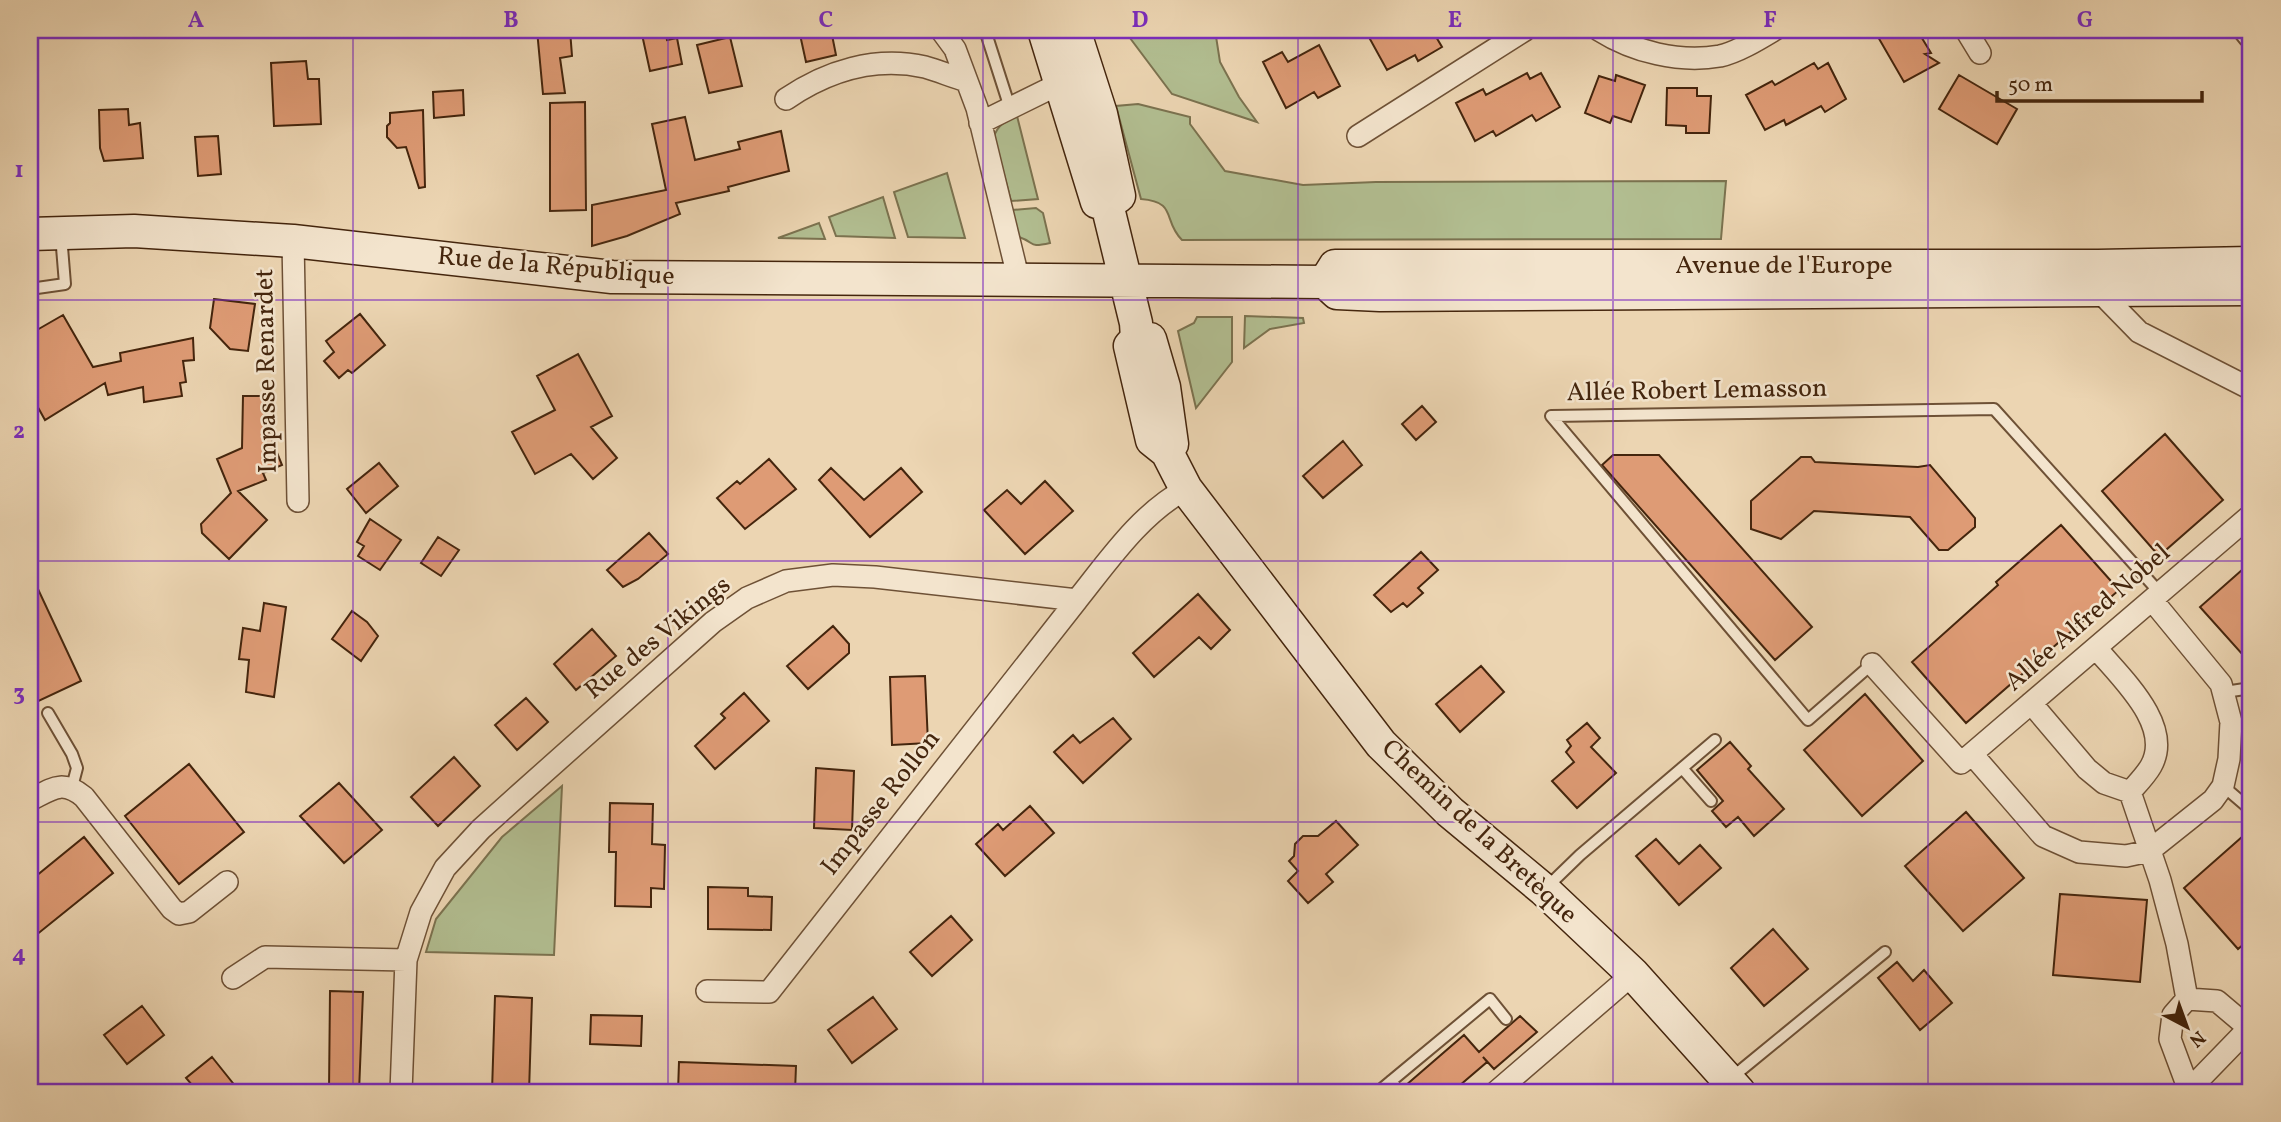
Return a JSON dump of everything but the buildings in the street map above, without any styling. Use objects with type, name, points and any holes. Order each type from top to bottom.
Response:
[{"type":"main road","points":[[1044,30],[1097,202],[1107,204],[1119,196],[1101,114],[1074,30]]},
{"type":"main road","name":"Chemin de la Bretèque","points":[[1107,204],[1137,338],[1130,346],[1147,424],[1152,440],[1167,452],[1186,489],[1381,744],[1450,812],[1544,890],[1633,974],[1733,1086]]},
{"type":"main road","name":"Rue de la République","points":[[45,234],[134,230],[293,241],[612,277],[1126,282]]},
{"type":"main road","name":"Avenue de l'Europe","points":[[1325,282],[1335,266],[2098,266],[2251,263]]},
{"type":"main road","name":"Avenue de l'Europe","points":[[1126,282],[1325,282],[1337,293],[1380,295],[2251,289]]},
{"type":"street","points":[[942,30],[955,49],[980,123],[1019,281]]},
{"type":"street","points":[[1358,136],[1525,30]]},
{"type":"street","points":[[1599,30],[1656,55],[1689,59],[1723,55],[1774,30]]},
{"type":"street","points":[[1966,30],[1980,54]]},
{"type":"street","points":[[786,99],[805,86],[838,71],[876,63],[925,67],[967,81]]},
{"type":"street","points":[[980,123],[1061,83]]},
{"type":"street","name":"Impasse Renardet","points":[[293,241],[298,501]]},
{"type":"street","points":[[2099,291],[2139,332],[2251,389]]},
{"type":"street","points":[[1076,600],[1126,539],[1168,498],[1186,489]]},
{"type":"street","name":"Allée Alfred Nobel","points":[[1967,759],[2251,515]]},
{"type":"street","name":"Rue des Vikings","points":[[401,1092],[406,960],[421,912],[445,868],[481,829],[713,622],[747,598],[786,581],[832,575],[875,577],[1076,600]]},
{"type":"street","points":[[1872,664],[2043,836],[2079,852],[2126,856],[2149,851],[2213,800],[2223,786],[2229,759],[2231,722],[2221,684],[2156,597]]},
{"type":"street","name":"Impasse Rollon","points":[[707,991],[769,992],[1076,600]]},
{"type":"street","points":[[2096,648],[2148,710],[2158,740],[2152,765],[2130,792]]},
{"type":"street","points":[[2031,704],[2087,769],[2104,783],[2130,792]]},
{"type":"street","points":[[30,800],[56,786],[72,787],[84,797],[172,909],[179,914],[189,912],[227,882]]},
{"type":"street","points":[[2130,792],[2178,944],[2187,999]]},
{"type":"street","points":[[233,978],[265,957],[406,960]]},
{"type":"street","points":[[1496,1092],[1633,974]]},
{"type":"street","points":[[2187,999],[2217,1001],[2250,1027],[2188,1091],[2170,1039],[2173,1015],[2187,999]]},
{"type":"lane","points":[[985,30],[1010,108]]},
{"type":"lane","points":[[2237,30],[2251,44]]},
{"type":"lane","points":[[30,289],[65,284],[65,274],[45,234]]},
{"type":"lane","name":"Allée Robert Lemasson","points":[[1872,664],[1808,720],[1551,416],[1994,409],[2156,597]]},
{"type":"lane","points":[[2225,692],[2251,688]]},
{"type":"lane","points":[[48,713],[72,754],[76,768],[72,787]]},
{"type":"lane","points":[[1544,890],[1580,855],[1715,740]]},
{"type":"lane","points":[[1682,768],[1711,801]]},
{"type":"lane","points":[[2223,786],[2251,810]]},
{"type":"lane","points":[[1733,1086],[1885,952]]},
{"type":"lane","points":[[1378,1092],[1490,999],[1506,1019]]},
{"type":"lane","points":[[1391,1081],[1400,1092]]},
{"type":"green space","points":[[1124,30],[1215,30],[1220,62],[1239,97],[1257,122],[1172,94]]},
{"type":"green space","points":[[1138,104],[1190,117],[1190,124],[1225,171],[1303,185],[1376,182],[1726,181],[1721,239],[1182,240],[1172,226],[1165,208],[1153,201],[1141,199],[1116,106]]},
{"type":"green space","points":[[1017,116],[1038,199],[1011,201],[994,137],[1000,126]]},
{"type":"green space","points":[[947,173],[965,238],[908,237],[894,192]]},
{"type":"green space","points":[[883,197],[895,238],[836,236],[829,217]]},
{"type":"green space","points":[[1036,208],[1043,213],[1050,243],[1035,245],[1019,237],[1012,210]]},
{"type":"green space","points":[[819,223],[825,239],[778,238]]},
{"type":"green space","points":[[1245,316],[1303,318],[1304,323],[1270,329],[1244,348]]},
{"type":"green space","points":[[1197,317],[1232,317],[1232,362],[1196,408],[1178,331],[1194,323]]},
{"type":"green space","points":[[562,786],[554,955],[426,952],[436,919],[502,837]]}]
